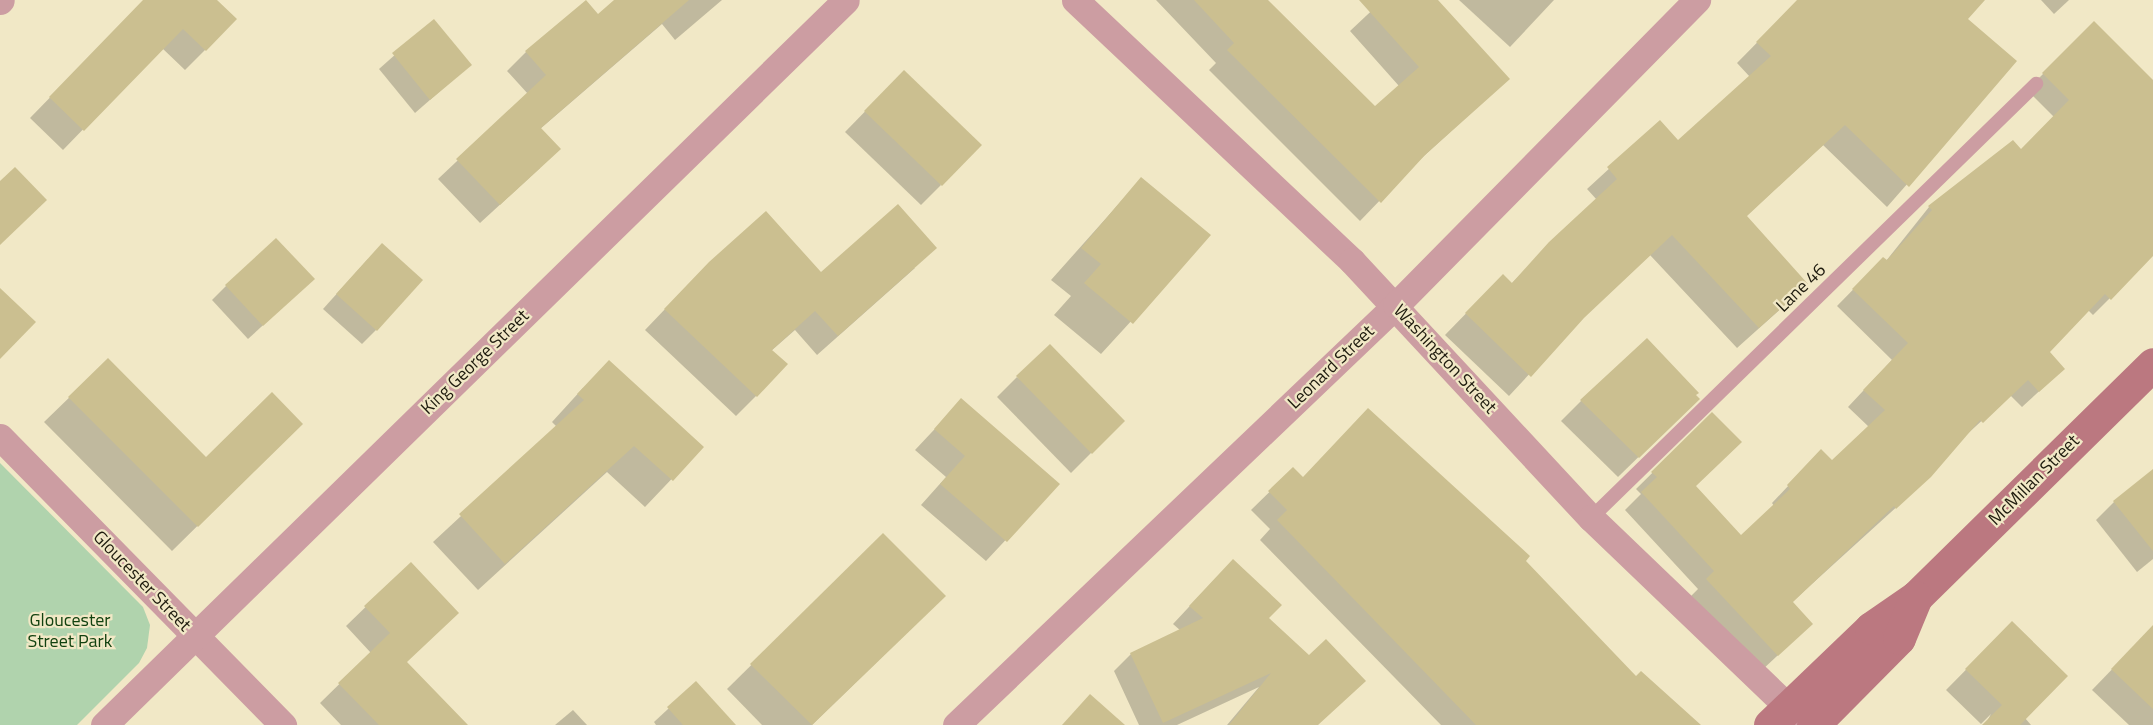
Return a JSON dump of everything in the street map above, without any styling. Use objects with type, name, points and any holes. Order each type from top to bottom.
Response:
[{"type":"main road","name":"McMillan Street","points":[[1795,720],[1870,628],[1916,597],[2153,364]]},
{"type":"street","name":"King George Street","points":[[104,725],[846,0]]},
{"type":"street","name":"Washington Street","points":[[1075,0],[1396,306],[1591,518],[1795,720]]},
{"type":"street","name":"Leonard Street","points":[[956,725],[1396,306],[1697,0]]},
{"type":"street","name":"Gloucester Street","points":[[0,437],[283,725]]},
{"type":"lane","name":"Lane 46","points":[[1591,518],[2036,84]]},
{"type":"green space","name":"Gloucester Street Park","points":[[0,463],[143,607],[150,625],[147,648],[139,663],[77,725],[0,725]]},
{"type":"building","points":[[143,0],[217,0],[237,19],[206,51],[183,29],[84,131],[49,97]]},
{"type":"building","points":[[586,0],[598,14],[614,0],[689,0],[541,128],[561,149],[500,205],[456,159],[546,75],[525,51]]},
{"type":"building","points":[[1194,0],[1268,0],[1375,106],[1419,67],[1359,0],[1438,0],[1510,79],[1425,155],[1381,203],[1227,50],[1234,43]]},
{"type":"building","points":[[1797,0],[1985,0],[1968,19],[2017,61],[1909,187],[1845,125],[1747,216],[1808,284],[1759,328],[1672,235],[1584,318],[1531,377],[1465,313],[1503,274],[1512,283],[1549,242],[1617,179],[1607,167],[1660,120],[1678,140],[1771,56],[1756,42]]},
{"type":"building","points":[[434,19],[472,65],[430,100],[392,53]]},
{"type":"building","points":[[2094,21],[2153,80],[2153,256],[2111,300],[2105,294],[2050,352],[2065,369],[2039,392],[2028,380],[1983,423],[1980,420],[1931,477],[1896,509],[1894,506],[1793,602],[1813,624],[1778,656],[1706,579],[1714,571],[1641,492],[1657,477],[1651,472],[1712,412],[1742,442],[1696,486],[1741,535],[1790,489],[1787,485],[1821,449],[1832,460],[1885,410],[1863,390],[1908,343],[1852,289],[1883,257],[1887,260],[1932,210],[1928,206],[2013,140],[2021,149],[2069,100],[2042,73]]},
{"type":"building","points":[[904,70],[982,145],[942,186],[864,111]]},
{"type":"building","points":[[15,167],[47,200],[0,245],[0,181]]},
{"type":"building","points":[[1141,177],[1211,235],[1133,324],[1084,283],[1101,264],[1081,248]]},
{"type":"building","points":[[898,204],[937,248],[838,336],[815,311],[772,350],[788,364],[757,397],[664,309],[709,262],[766,211],[821,272]]},
{"type":"building","points":[[276,238],[315,279],[263,326],[225,285]]},
{"type":"building","points":[[382,243],[423,280],[377,331],[336,294]]},
{"type":"building","points":[[0,288],[36,322],[0,359]]},
{"type":"building","points":[[1647,338],[1699,393],[1696,395],[1700,399],[1639,458],[1580,400]]},
{"type":"building","points":[[1050,344],[1125,421],[1092,454],[1016,376]]},
{"type":"building","points":[[108,358],[206,457],[272,392],[303,424],[198,527],[68,397]]},
{"type":"building","points":[[609,360],[704,447],[673,481],[634,446],[505,564],[459,514],[584,400],[577,394]]},
{"type":"building","points":[[961,398],[1060,484],[1007,542],[940,484],[965,456],[934,429]]},
{"type":"building","points":[[1368,408],[1530,556],[1526,561],[1636,676],[1641,671],[1701,725],[1476,725],[1277,520],[1287,510],[1268,491],[1293,467],[1303,477]]},
{"type":"building","points":[[2153,469],[2153,551],[2113,501]]},
{"type":"building","points":[[883,533],[946,596],[812,725],[750,664]]},
{"type":"building","points":[[1233,559],[1282,605],[1269,618],[1309,655],[1326,639],[1366,681],[1318,725],[1229,725],[1271,673],[1163,723],[1130,653],[1203,618],[1189,606]]},
{"type":"building","points":[[411,562],[459,613],[407,662],[468,725],[379,725],[338,683],[390,633],[364,606]]},
{"type":"building","points":[[2012,621],[2068,676],[2020,725],[1982,725],[2002,705],[1965,669]]},
{"type":"building","points":[[2153,625],[2153,709],[2111,669]]},
{"type":"building","points":[[696,681],[736,725],[683,725],[667,707]]},
{"type":"building","points":[[1090,694],[1125,725],[1062,725]]}]
